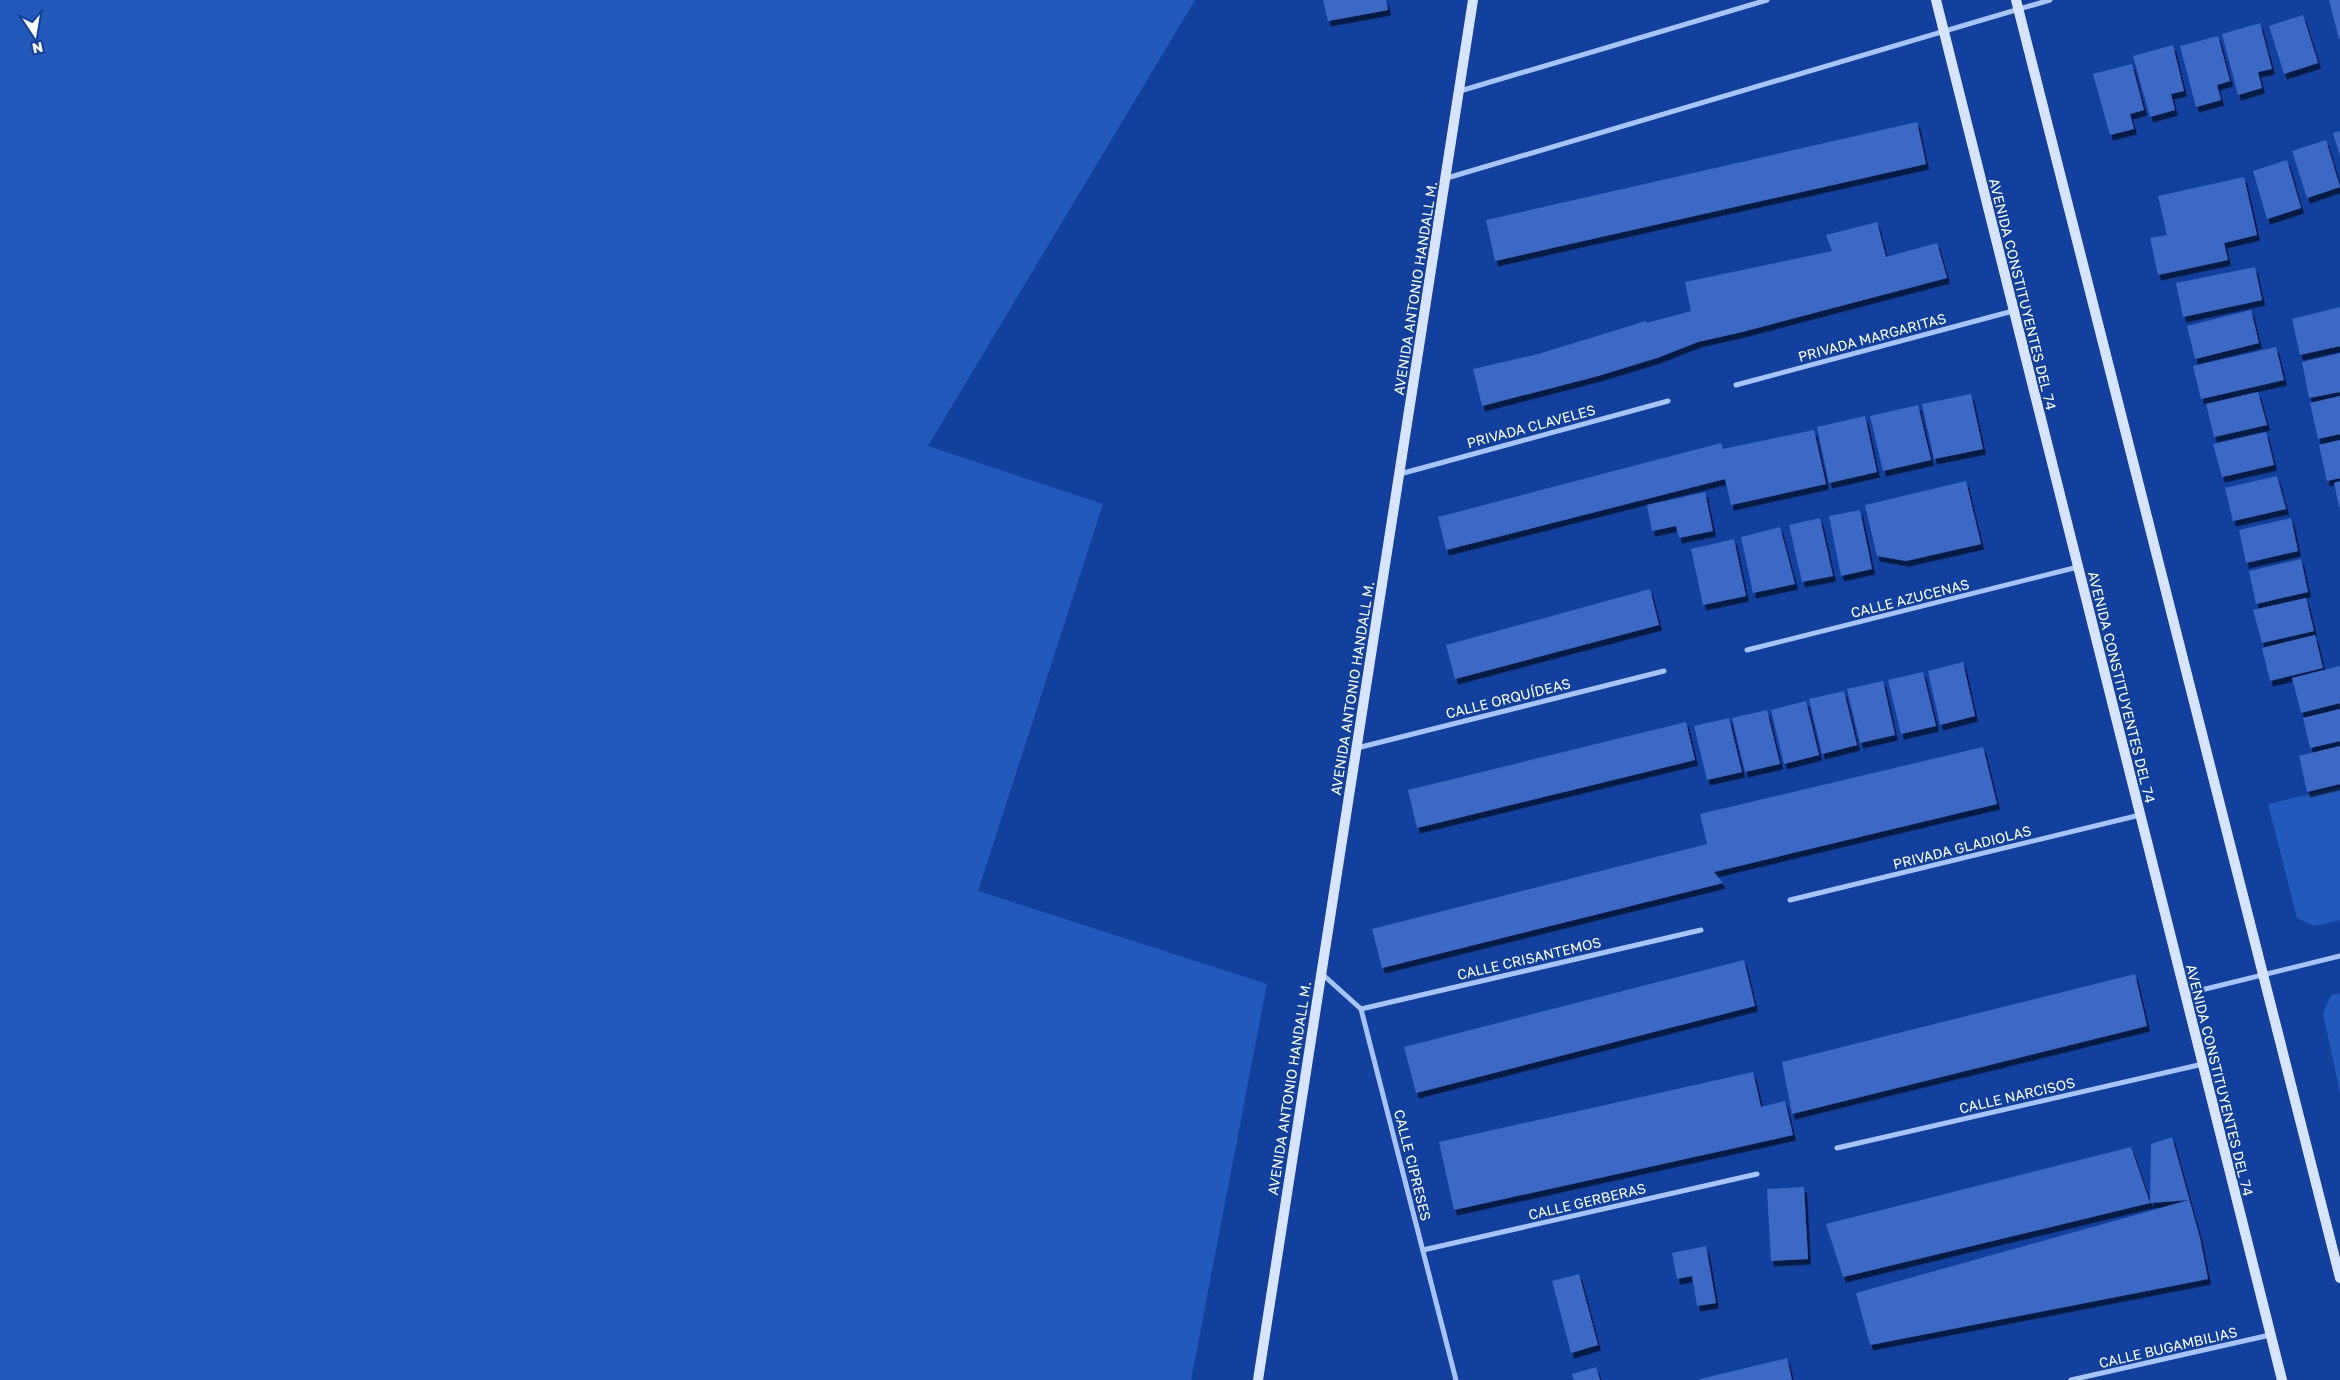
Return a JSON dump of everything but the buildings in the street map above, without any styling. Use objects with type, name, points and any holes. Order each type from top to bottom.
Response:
[{"type":"main road","name":"AVENIDA ANTONIO HANDALL M.","points":[[1258,1380],[1447,178],[1473,0]]},
{"type":"main road","name":"AVENIDA CONSTITUYENTES DEL 74","points":[[1936,0],[2282,1380]]},
{"type":"main road","points":[[2017,5],[2340,1278]]},
{"type":"street","points":[[1460,91],[1767,0]]},
{"type":"street","points":[[1447,178],[1944,31],[2017,5],[2050,0]]},
{"type":"street","name":"PRIVADA MARGARITAS","points":[[1736,385],[2013,311]]},
{"type":"street","name":"PRIVADA CLAVELES","points":[[1400,474],[1668,401]]},
{"type":"street","name":"CALLE AZUCENAS","points":[[1747,650],[2078,567]]},
{"type":"street","name":"CALLE ORQUÍDEAS","points":[[1357,748],[1664,671]]},
{"type":"street","name":"PRIVADA GLADIOLAS","points":[[1790,900],[2140,815]]},
{"type":"street","name":"CALLE CRISANTEMOS","points":[[1361,1009],[1701,930]]},
{"type":"street","points":[[2185,994],[2340,956]]},
{"type":"street","points":[[1321,973],[1361,1009]]},
{"type":"street","name":"CALLE CIPRESES","points":[[1361,1009],[1456,1380]]},
{"type":"street","name":"CALLE NARCISOS","points":[[1837,1148],[2203,1064]]},
{"type":"street","name":"CALLE GERBERAS","points":[[1423,1250],[1757,1174]]},
{"type":"street","name":"CALLE BUGAMBILIAS","points":[[2071,1380],[2270,1335]]},
{"type":"shaded area","points":[[0,0],[1195,0],[928,446],[1103,504],[978,891],[1267,984],[1191,1380],[0,1380]]},
{"type":"shaded area","points":[[2340,787],[2340,920],[2314,926],[2297,918],[2268,804]]},
{"type":"shaded area","points":[[2340,993],[2340,1093],[2323,1013],[2331,995]]}]
